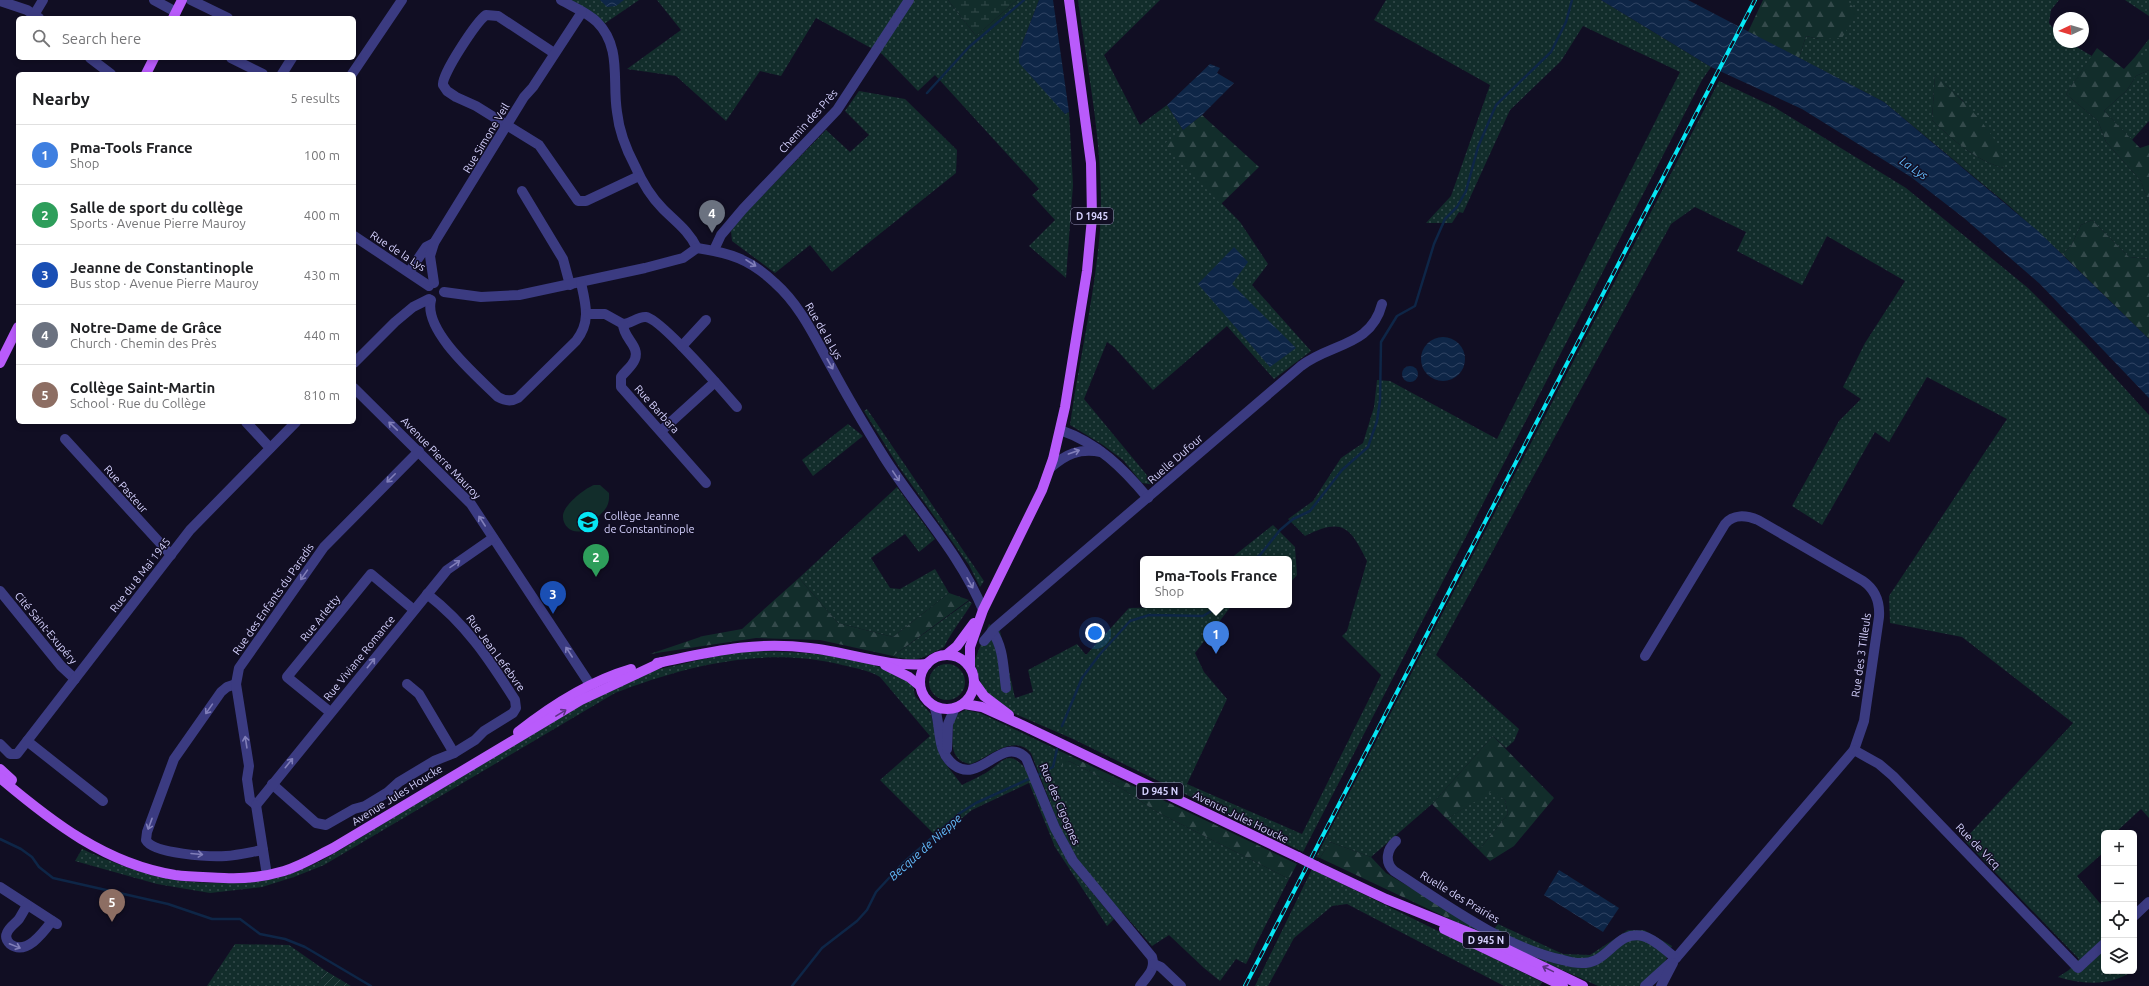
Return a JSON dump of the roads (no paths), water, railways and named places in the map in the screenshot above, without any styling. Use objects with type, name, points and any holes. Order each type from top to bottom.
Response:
[{"type":"main road","points":[[175,15],[182,0]]},
{"type":"main road","name":"D 1945","points":[[970,667],[970,647],[983,610],[1038,497],[1050,468],[1060,430],[1086,277],[1092,212],[1090,152],[1069,0]]},
{"type":"main road","points":[[147,72],[153,60]]},
{"type":"main road","points":[[0,363],[16,331]]},
{"type":"main road","name":"D 1945","points":[[946,655],[966,635],[983,610]]},
{"type":"main road","name":"Avenue Jules Houcke","points":[[0,778],[81,840],[127,862],[174,874],[223,878],[248,878],[273,874],[297,866],[353,837],[593,689],[662,662],[720,649],[772,646],[820,649],[878,661],[909,665],[927,664]]},
{"type":"main road","points":[[946,655],[958,657],[970,667],[974,682],[972,694],[959,706],[946,710],[934,706],[925,698],[920,686],[921,676],[927,664],[934,659],[946,655]]},
{"type":"main road","name":"Avenue Jules Houcke","points":[[878,661],[909,677],[920,686]]},
{"type":"main road","name":"Avenue Jules Houcke","points":[[974,682],[984,696],[1022,725]]},
{"type":"main road","name":"Avenue Jules Houcke","points":[[959,706],[982,707],[1022,725],[1386,899],[1563,986]]},
{"type":"main road","name":"Avenue Jules Houcke","points":[[0,769],[37,806]]},
{"type":"main road","name":"Avenue Jules Houcke","points":[[223,878],[316,856]]},
{"type":"main road","name":"Avenue Jules Houcke","points":[[1386,899],[1487,940],[1583,986]]},
{"type":"street","points":[[0,1],[37,16],[43,0]]},
{"type":"street","points":[[154,0],[175,15]]},
{"type":"street","points":[[191,0],[224,16]]},
{"type":"street","points":[[353,72],[402,0]]},
{"type":"street","points":[[444,292],[472,297],[496,297],[570,285],[680,259],[690,254],[697,248],[689,233],[658,203],[640,176],[628,151],[618,119],[615,98],[615,58],[612,45],[600,26],[582,12],[561,0]]},
{"type":"street","name":"Chemin des Près","points":[[714,250],[721,235],[743,209],[838,110],[910,0]]},
{"type":"street","name":"Rue Simone Veil","points":[[432,284],[430,256],[434,243],[506,125],[582,12]]},
{"type":"street","points":[[554,53],[525,36],[504,20],[492,14],[483,18],[465,42],[444,77],[444,88],[456,97],[476,106],[542,149],[578,201],[586,201],[640,176]]},
{"type":"street","points":[[93,60],[108,72]]},
{"type":"street","points":[[235,60],[259,72]]},
{"type":"street","points":[[283,72],[291,60]]},
{"type":"street","points":[[522,191],[563,259],[570,285]]},
{"type":"street","name":"Rue de la Lys","points":[[356,237],[409,272],[432,284]]},
{"type":"street","points":[[409,272],[426,247],[434,243]]},
{"type":"street","name":"Rue de la Lys","points":[[697,248],[714,250],[739,257],[756,267],[780,287],[799,311],[880,452],[954,555],[976,594],[983,610]]},
{"type":"street","points":[[444,292],[441,286],[432,284],[426,292],[430,300],[432,315],[445,342],[498,397],[507,400],[518,398],[576,341],[584,327],[587,314],[581,283]]},
{"type":"street","points":[[356,361],[395,322],[413,307],[430,300],[440,300],[444,292]]},
{"type":"street","name":"Ruelle Dufour","points":[[984,641],[992,632],[1301,366],[1315,357],[1350,342],[1365,332],[1376,320],[1382,304]]},
{"type":"street","points":[[587,314],[605,314],[623,324],[642,317],[648,318],[682,346],[737,407]]},
{"type":"street","points":[[682,346],[706,320]]},
{"type":"street","name":"Rue Barbara","points":[[623,324],[624,335],[634,348],[636,354],[634,362],[621,377],[621,387],[706,483]]},
{"type":"street","points":[[661,431],[716,382]]},
{"type":"street","name":"Avenue Pierre Mauroy","points":[[356,390],[464,496],[593,689]]},
{"type":"street","points":[[248,424],[270,448]]},
{"type":"street","name":"Rue du 8 Mai 1945","points":[[0,744],[10,754],[17,754],[201,518],[294,424]]},
{"type":"street","points":[[1060,430],[1091,443],[1103,452],[1118,464],[1148,498]]},
{"type":"street","name":"Rue Pasteur","points":[[65,439],[171,555]]},
{"type":"street","name":"Rue des Enfants du Paradis","points":[[236,684],[237,676],[242,664],[319,553],[419,451]]},
{"type":"street","points":[[1050,468],[1062,458],[1078,451],[1103,452]]},
{"type":"street","name":"Rue des 3 Tilleuls","points":[[1645,656],[1727,522],[1739,516],[1758,520],[1863,581],[1872,588],[1877,597],[1879,617],[1864,721],[1854,750],[1676,958],[1645,986]]},
{"type":"street","name":"Rue Viviane Romance","points":[[256,805],[330,712],[451,566],[493,538]]},
{"type":"street","name":"Rue Arletty","points":[[330,712],[287,677],[371,574],[414,610]]},
{"type":"street","name":"Cité Saint-Exupéry","points":[[0,591],[61,666],[75,679]]},
{"type":"street","name":"Rue Jean Lefebvre","points":[[272,784],[316,823],[326,825],[354,809],[367,806],[400,782],[434,761],[454,754],[475,740],[484,731],[513,713],[516,702],[467,630],[455,617],[427,594]]},
{"type":"street","points":[[992,632],[1000,646],[1006,688]]},
{"type":"street","points":[[263,850],[227,856],[195,854],[154,847],[146,840],[147,832],[174,759],[221,692],[227,687],[236,684],[249,766],[247,779],[249,796],[251,802],[256,805],[266,869]]},
{"type":"street","points":[[407,684],[418,694],[454,754]]},
{"type":"street","points":[[934,706],[941,745],[950,761]]},
{"type":"street","points":[[950,761],[946,744],[947,731],[959,706]]},
{"type":"street","points":[[27,741],[103,801]]},
{"type":"street","name":"Rue de Vicq","points":[[1854,750],[1878,764],[1893,776],[2078,968],[2101,947]]},
{"type":"street","name":"Rue des Cigognes","points":[[950,761],[960,768],[973,769],[982,766],[1000,754],[1012,752],[1023,755],[1032,770],[1059,836],[1073,861],[1150,955],[1154,964],[1164,969],[1181,986]]},
{"type":"street","name":"Ruelle des Prairies","points":[[1396,841],[1388,854],[1388,863],[1394,871],[1464,916],[1522,945],[1563,960],[1586,963],[1600,958],[1626,938],[1638,936],[1652,940],[1676,958]]},
{"type":"street","points":[[0,887],[27,905],[54,923],[26,947],[17,948],[9,943],[6,937],[7,932],[19,919],[27,905]]},
{"type":"street","points":[[2137,913],[2149,902]]},
{"type":"street","name":"Rue des 3 Tilleuls","points":[[1661,986],[1676,958]]},
{"type":"street","points":[[1140,986],[1150,974],[1154,964]]},
{"type":"water","points":[[600,0],[624,0],[616,6],[607,7]]},
{"type":"water","points":[[1039,0],[1053,0],[1069,112],[1065,114],[1019,63],[1019,52]]},
{"type":"water","name":"La Lys","points":[[1601,0],[1688,0],[1884,102],[2038,231],[2149,339],[2149,398],[2040,284],[1964,218],[1911,177],[1802,109],[1711,67]]},
{"type":"water","points":[[1210,64],[1220,68],[1217,73],[1234,83],[1202,115],[1183,130],[1167,105]]},
{"type":"water","points":[[1234,247],[1248,262],[1232,284],[1296,348],[1270,367],[1198,284]]},
{"type":"water","points":[[1443,337],[1455,341],[1461,347],[1465,359],[1461,371],[1455,377],[1443,381],[1431,377],[1425,371],[1421,359],[1425,347],[1431,341]]},
{"type":"water","points":[[1410,366],[1416,368],[1418,374],[1416,380],[1410,382],[1404,380],[1402,374],[1404,368]]},
{"type":"water","points":[[1559,870],[1619,908],[1603,932],[1544,895]]},
{"type":"waterway","points":[[927,93],[969,47],[1024,0]]},
{"type":"waterway","name":"Becque de Nieppe","points":[[1258,556],[1280,530],[1293,519],[1310,511],[1342,470],[1368,447],[1377,421],[1380,400],[1381,342],[1397,316],[1415,306],[1434,244],[1445,219],[1457,207],[1466,191],[1478,147],[1496,105],[1551,52],[1566,22],[1572,0]]},
{"type":"waterway","name":"Becque de Nieppe","points":[[1062,726],[1082,678],[1100,654],[1130,621],[1149,615],[1203,616],[1214,608]]},
{"type":"waterway","name":"Becque de Nieppe","points":[[1036,776],[1053,767],[1057,749]]},
{"type":"waterway","name":"Becque de Nieppe","points":[[792,986],[822,948],[857,921],[867,910],[876,892],[902,864],[960,813],[976,803],[1031,778]]},
{"type":"waterway","points":[[0,839],[21,849],[32,857],[39,867],[53,878],[168,904],[212,919],[240,919],[260,934],[285,939],[305,947],[371,986]]},
{"type":"railway","points":[[1245,986],[1755,0]]},
{"type":"place","name":"Notre-Dame de Grâce","points":[[712,233]]},
{"type":"place","name":"Collège Jeanne de Constantinople","points":[[588,522]]},
{"type":"place","name":"Salle de sport du collège","points":[[596,577]]},
{"type":"place","name":"Jeanne de Constantinople","points":[[553,614]]},
{"type":"place","name":"Pma-Tools France","points":[[1216,654]]},
{"type":"place","name":"Collège Saint-Martin","points":[[112,922]]}]
